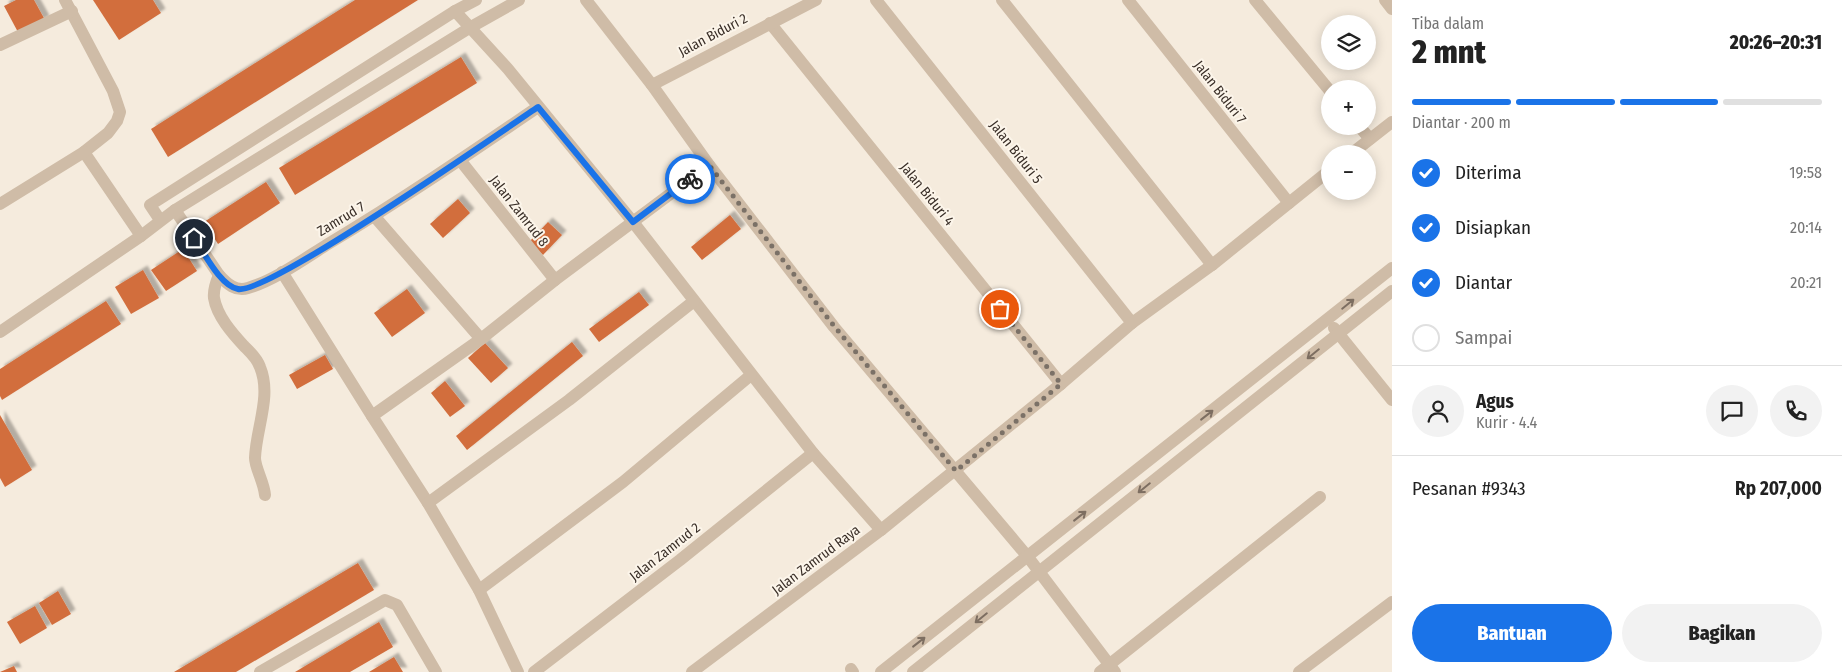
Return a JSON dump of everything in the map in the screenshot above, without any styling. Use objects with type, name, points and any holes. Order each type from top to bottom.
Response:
[{"type":"street","points":[[0,204],[84,152],[108,133],[117,121],[120,112],[113,91],[65,0]]},
{"type":"street","points":[[160,220],[150,204],[455,11],[476,0]]},
{"type":"street","points":[[0,332],[141,236],[175,210],[470,27],[519,0]]},
{"type":"street","name":"Jalan Biduri 2","points":[[652,85],[816,0]]},
{"type":"street","name":"Jalan Biduri 5","points":[[876,0],[1132,323]]},
{"type":"street","points":[[1002,0],[1212,265]]},
{"type":"street","name":"Jalan Biduri 7","points":[[1128,0],[1289,202]]},
{"type":"street","points":[[1255,0],[1321,80]]},
{"type":"street","points":[[1385,0],[1392,9]]},
{"type":"street","points":[[591,1],[709,165],[834,326],[1028,557],[1108,670],[1320,498]]},
{"type":"street","points":[[0,45],[72,11]]},
{"type":"street","points":[[455,11],[538,107],[633,222],[813,453],[881,530]]},
{"type":"street","name":"Jalan Biduri 4","points":[[770,23],[1061,384]]},
{"type":"street","name":"Zamrud 7","points":[[175,210],[219,275],[228,284],[238,289],[247,288],[282,272],[375,216],[538,107]]},
{"type":"street","points":[[1362,145],[1392,122]]},
{"type":"street","points":[[1367,135],[1370,139]]},
{"type":"street","points":[[84,152],[141,236]]},
{"type":"street","name":"Jalan Zamrud 8","points":[[460,160],[555,280]]},
{"type":"street","points":[[372,416],[481,338],[709,165]]},
{"type":"street","name":"Jalan Zamrud Raya","points":[[692,672],[881,530],[956,471],[1132,323],[1212,265],[1321,177]]},
{"type":"street","points":[[375,216],[481,338]]},
{"type":"street","points":[[282,272],[428,504],[479,590],[518,672]]},
{"type":"street","points":[[219,275],[214,288],[214,297],[218,309],[224,321],[257,359],[261,368],[264,384],[263,410],[257,438],[255,461],[264,484],[265,495]]},
{"type":"street","points":[[881,672],[1327,321],[1390,275]]},
{"type":"street","points":[[913,672],[1392,291]]},
{"type":"street","points":[[428,504],[569,400],[694,301]]},
{"type":"street","points":[[1327,321],[1392,400]]},
{"type":"street","points":[[479,590],[623,482],[751,374]]},
{"type":"street","points":[[1245,386],[1256,399]]},
{"type":"street","name":"Jalan Zamrud 2","points":[[534,672],[680,560],[813,453]]},
{"type":"street","points":[[1159,454],[1168,468]]},
{"type":"street","points":[[1058,534],[1068,548]]},
{"type":"street","points":[[1007,573],[1019,588]]},
{"type":"street","points":[[260,672],[385,600],[397,605],[436,672]]},
{"type":"street","points":[[1299,672],[1392,602]]},
{"type":"building","points":[[16,0],[34,0],[45,20],[19,34],[4,6]]},
{"type":"building","points":[[93,0],[153,0],[161,13],[119,40]]},
{"type":"building","points":[[355,0],[418,0],[168,157],[151,129]]},
{"type":"building","points":[[461,57],[477,83],[295,195],[279,168]]},
{"type":"building","points":[[266,182],[280,203],[218,244],[204,222]]},
{"type":"building","points":[[458,199],[470,213],[443,238],[430,224]]},
{"type":"building","points":[[730,215],[741,229],[702,260],[691,247]]},
{"type":"building","points":[[548,222],[562,235],[543,255],[529,242]]},
{"type":"building","points":[[183,249],[197,271],[166,291],[151,270]]},
{"type":"building","points":[[143,270],[159,298],[131,314],[115,287]]},
{"type":"building","points":[[407,289],[425,313],[392,337],[374,313]]},
{"type":"building","points":[[639,292],[649,305],[599,342],[589,329]]},
{"type":"building","points":[[106,301],[121,324],[2,400],[0,396],[0,369]]},
{"type":"building","points":[[572,342],[583,356],[467,450],[456,436]]},
{"type":"building","points":[[485,343],[508,368],[491,383],[468,358]]},
{"type":"building","points":[[325,355],[333,369],[297,389],[289,375]]},
{"type":"building","points":[[445,381],[465,406],[450,417],[431,393]]},
{"type":"building","points":[[0,415],[32,470],[5,487],[0,478]]},
{"type":"building","points":[[358,563],[374,590],[236,672],[174,672]]},
{"type":"building","points":[[58,591],[71,614],[52,625],[39,603]]},
{"type":"building","points":[[35,606],[47,628],[20,644],[7,622]]},
{"type":"building","points":[[379,622],[393,647],[350,672],[295,672]]},
{"type":"building","points":[[394,657],[403,672],[369,672]]},
{"type":"building","points":[[14,666],[17,672],[0,672]]},
{"type":"way so far","points":[[690,179],[709,165],[834,326],[956,471],[1061,384],[1000,309]]},
{"type":"route","points":[[194,238],[219,275],[228,284],[238,289],[247,288],[282,272],[375,216],[538,107],[633,222],[690,179]]}]
